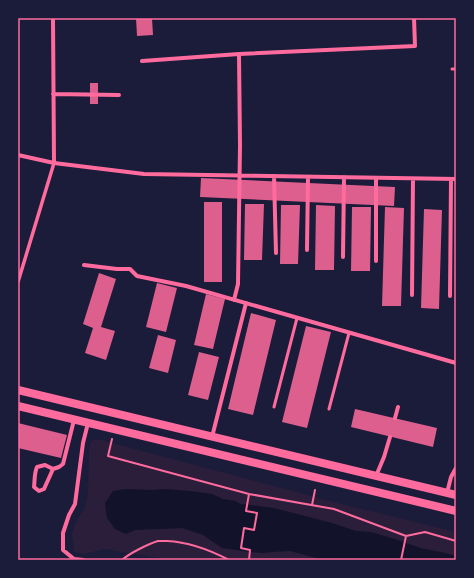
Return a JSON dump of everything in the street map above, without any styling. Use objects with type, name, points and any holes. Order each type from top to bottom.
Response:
[{"type":"main road","points":[[18,390],[456,495]]},
{"type":"main road","points":[[18,406],[456,511]]},
{"type":"street","points":[[18,282],[54,163],[53,18]]},
{"type":"street","points":[[142,61],[239,54],[415,46],[414,18]]},
{"type":"street","points":[[234,300],[238,284],[240,176],[239,54]]},
{"type":"street","points":[[53,94],[119,95]]},
{"type":"street","points":[[18,155],[54,163],[144,174],[454,179],[450,296]]},
{"type":"street","points":[[274,176],[276,253]]},
{"type":"street","points":[[307,250],[308,177]]},
{"type":"street","points":[[343,257],[344,177]]},
{"type":"street","points":[[376,178],[376,261]]},
{"type":"street","points":[[412,295],[413,179]]},
{"type":"street","points":[[84,265],[117,270],[130,270],[138,276],[186,286],[456,363]]},
{"type":"street","points":[[212,437],[246,303]]},
{"type":"street","points":[[395,418],[398,407]]},
{"type":"street","points":[[53,470],[45,465],[37,467],[34,474],[34,487],[39,491],[44,489],[53,470],[59,468],[63,464],[74,419]]},
{"type":"street","points":[[83,560],[74,559],[63,550],[63,533],[68,515],[75,504],[82,450],[88,423]]},
{"type":"street","points":[[376,476],[384,457],[390,436]]},
{"type":"street","points":[[447,493],[456,468]]},
{"type":"lane","points":[[274,407],[297,318]]},
{"type":"lane","points":[[329,409],[349,333]]},
{"type":"path","points":[[112,438],[108,456],[249,494],[334,509],[406,536],[425,532],[456,541]]},
{"type":"path","points":[[312,505],[315,490]]},
{"type":"path","points":[[249,494],[246,512],[257,513],[254,530],[244,528],[241,548],[250,550],[249,560]]},
{"type":"path","points":[[401,560],[406,536]]},
{"type":"path","points":[[122,560],[134,551],[159,541],[179,541],[213,552],[229,560]]},
{"type":"shaded area","points":[[101,440],[334,502],[456,532],[456,560],[173,560],[104,549],[85,554],[74,552],[72,535],[74,526],[85,507],[88,493],[89,449],[91,441]]},
{"type":"shaded area","points":[[126,489],[165,489],[212,494],[241,504],[274,508],[332,523],[356,531],[371,532],[420,548],[456,556],[456,560],[324,560],[290,551],[263,553],[250,552],[222,548],[203,535],[182,528],[135,530],[126,534],[115,529],[107,518],[105,503],[113,491]]},
{"type":"building","points":[[136,18],[152,18],[153,35],[137,36]]},
{"type":"building","points":[[90,83],[98,83],[98,104],[90,104]]},
{"type":"building","points":[[201,178],[395,187],[394,206],[200,197]]},
{"type":"building","points":[[204,202],[222,202],[222,282],[204,282]]},
{"type":"building","points":[[245,204],[264,204],[262,260],[244,260]]},
{"type":"building","points":[[281,205],[300,205],[298,264],[280,264]]},
{"type":"building","points":[[316,205],[335,206],[334,270],[315,270]]},
{"type":"building","points":[[352,207],[371,207],[370,271],[351,271]]},
{"type":"building","points":[[385,207],[404,208],[401,306],[382,306]]},
{"type":"building","points":[[424,209],[442,210],[439,309],[421,308]]},
{"type":"building","points":[[99,273],[116,279],[101,327],[115,331],[106,360],[85,353],[93,328],[83,324]]},
{"type":"building","points":[[157,283],[177,288],[166,332],[146,327]]},
{"type":"building","points":[[206,294],[225,299],[213,349],[194,345]]},
{"type":"building","points":[[251,313],[276,320],[253,415],[228,409]]},
{"type":"building","points":[[306,326],[331,332],[307,428],[282,422]]},
{"type":"building","points":[[158,335],[176,340],[168,373],[149,368]]},
{"type":"building","points":[[199,352],[219,357],[208,400],[188,395]]},
{"type":"building","points":[[355,409],[437,428],[433,447],[351,427]]},
{"type":"building","points":[[18,423],[67,435],[61,458],[18,448]]}]
